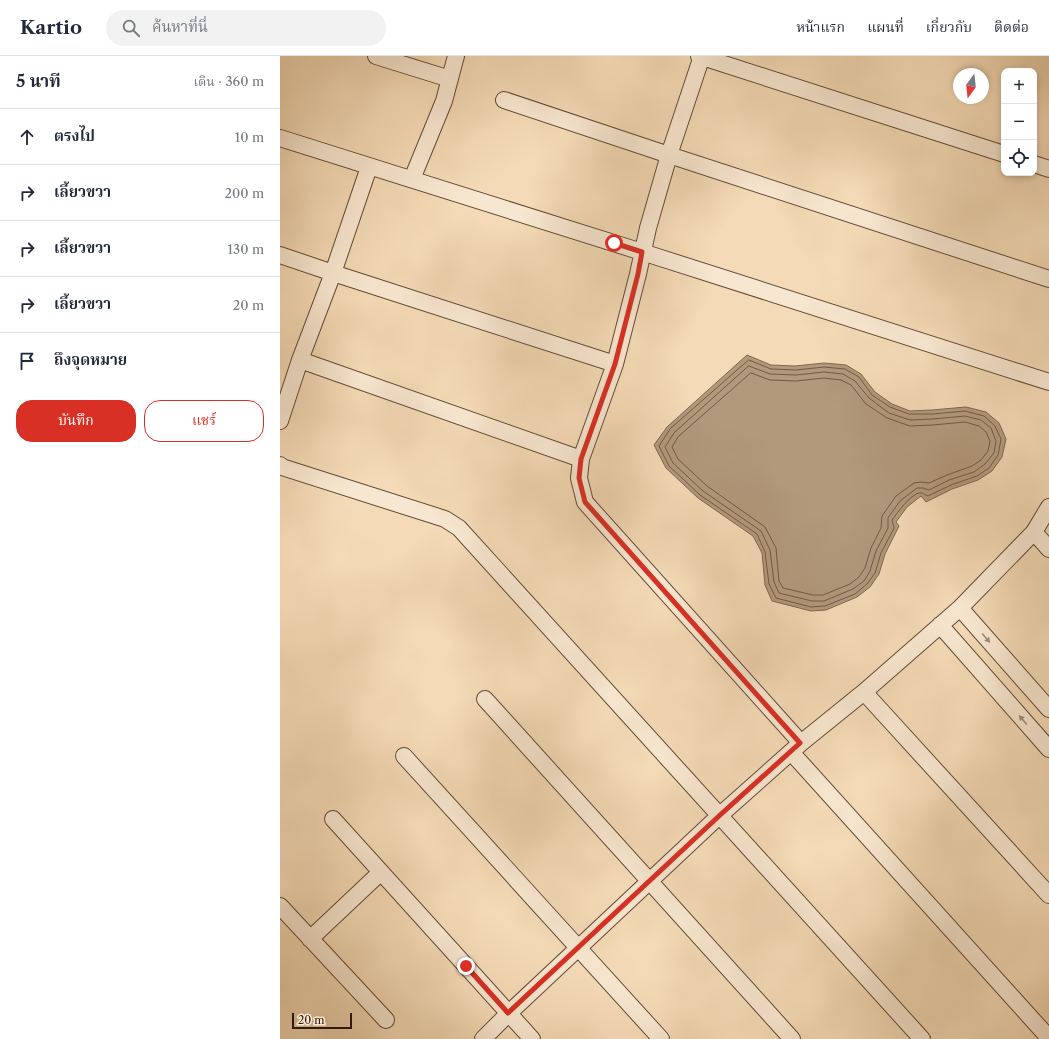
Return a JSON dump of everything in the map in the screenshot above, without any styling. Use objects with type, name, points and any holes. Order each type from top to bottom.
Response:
[{"type":"street","points":[[376,56],[450,79]]},
{"type":"street","points":[[412,179],[444,101],[456,56]]},
{"type":"street","points":[[1001,153],[701,56],[669,155],[648,228],[615,364],[581,459],[579,478],[585,502],[796,748],[1049,1038]]},
{"type":"street","points":[[504,100],[1049,279]]},
{"type":"street","points":[[280,138],[1049,382]]},
{"type":"street","points":[[1037,165],[1049,169]]},
{"type":"street","points":[[280,421],[300,360],[333,273],[369,167]]},
{"type":"street","points":[[280,255],[615,364]]},
{"type":"street","points":[[300,360],[581,459]]},
{"type":"street","points":[[280,465],[282,467],[445,519],[459,528],[922,1039]]},
{"type":"street","points":[[484,1039],[508,1013],[719,816],[960,608],[1034,532],[1049,508]]},
{"type":"street","points":[[1034,532],[1049,549]]},
{"type":"street","points":[[960,608],[1049,709]]},
{"type":"street","points":[[940,625],[1049,749]]},
{"type":"street","points":[[864,692],[1049,894]]},
{"type":"street","points":[[485,699],[792,1039]]},
{"type":"street","points":[[404,756],[661,1039]]},
{"type":"street","points":[[333,819],[532,1039]]},
{"type":"street","points":[[310,939],[381,872]]},
{"type":"street","points":[[280,906],[386,1020]]},
{"type":"water","points":[[747,355],[771,365],[795,366],[824,363],[846,365],[861,374],[875,392],[892,404],[910,411],[966,407],[986,412],[999,423],[1006,439],[1002,457],[992,471],[978,480],[952,489],[926,502],[921,496],[907,507],[896,522],[899,526],[885,554],[879,574],[870,587],[857,597],[826,610],[811,611],[772,601],[765,585],[762,553],[753,536],[698,498],[666,468],[654,445],[667,427]]},
{"type":"route","points":[[466,966],[508,1013],[719,816],[800,743],[585,502],[579,478],[581,459],[615,364],[638,274],[642,252],[614,243]]}]
